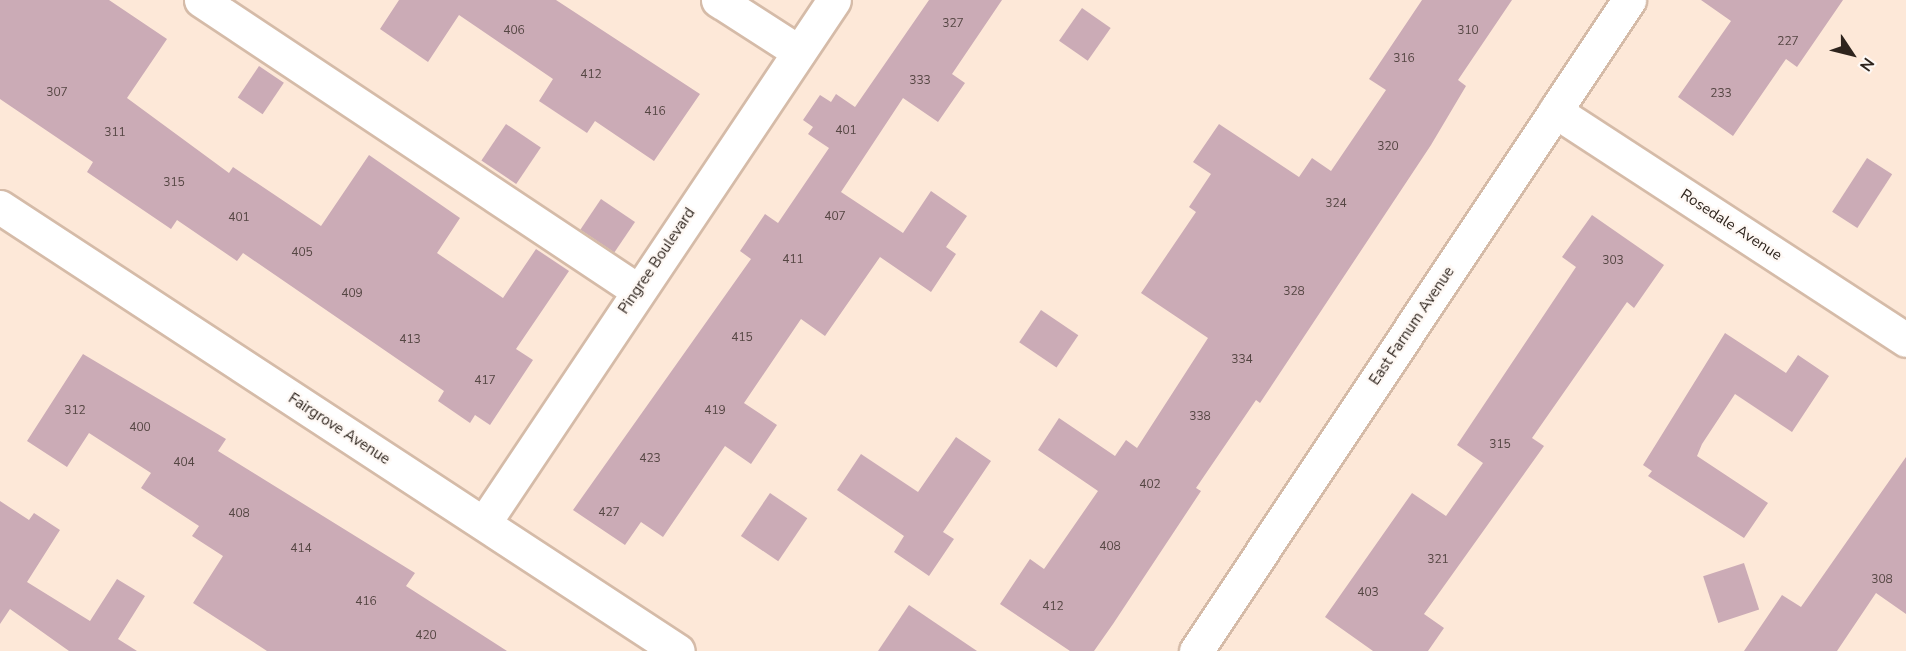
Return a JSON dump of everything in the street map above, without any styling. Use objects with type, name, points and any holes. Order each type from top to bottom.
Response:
[{"type":"street","points":[[201,0],[637,290]]},
{"type":"street","points":[[718,0],[799,52]]},
{"type":"street","name":"Pingree Boulevard","points":[[484,523],[637,290],[834,0]]},
{"type":"street","name":"East Farnum Avenue","points":[[1196,651],[1629,0]]},
{"type":"street","name":"Rosedale Avenue","points":[[1555,111],[1906,340]]},
{"type":"street","name":"Fairgrove Avenue","points":[[0,207],[678,651]]},
{"type":"building","points":[[0,0],[109,0],[167,39],[127,98],[229,173],[233,167],[321,226],[369,155],[460,218],[437,253],[503,298],[536,249],[569,271],[516,349],[533,360],[490,425],[475,415],[470,423],[438,401],[444,391],[243,253],[237,261],[177,220],[171,229],[87,172],[93,162],[0,99]]},
{"type":"building","points":[[399,0],[556,0],[700,94],[654,161],[595,121],[587,133],[539,101],[553,79],[459,15],[428,62],[380,29]]},
{"type":"building","points":[[929,0],[1002,0],[952,74],[965,83],[938,122],[903,98],[841,192],[903,233],[931,191],[967,216],[946,247],[956,254],[931,292],[880,257],[825,336],[801,319],[744,403],[777,425],[751,464],[725,446],[663,537],[641,522],[625,545],[573,510],[751,259],[740,251],[765,214],[778,223],[829,148],[808,134],[813,127],[803,120],[820,95],[831,102],[836,94],[855,107]]},
{"type":"building","points":[[1422,0],[1512,0],[1458,80],[1466,86],[1431,145],[1260,403],[1256,400],[1196,488],[1201,491],[1113,624],[1094,651],[1070,651],[1000,604],[1030,559],[1044,569],[1098,491],[1038,450],[1059,418],[1115,456],[1126,440],[1137,448],[1208,338],[1141,293],[1196,212],[1189,207],[1211,174],[1193,162],[1219,124],[1299,177],[1312,158],[1331,171],[1386,90],[1369,79]]},
{"type":"building","points":[[1701,0],[1843,0],[1797,67],[1786,59],[1733,136],[1678,97],[1731,21]]},
{"type":"building","points":[[1082,8],[1111,28],[1088,61],[1059,41]]},
{"type":"building","points":[[259,66],[284,83],[263,114],[238,98]]},
{"type":"building","points":[[506,124],[541,147],[516,184],[481,160]]},
{"type":"building","points":[[1867,158],[1892,174],[1857,228],[1832,212]]},
{"type":"building","points":[[601,199],[635,222],[614,253],[580,230]]},
{"type":"building","points":[[1592,215],[1664,265],[1634,308],[1627,302],[1532,438],[1544,446],[1424,614],[1444,628],[1428,651],[1373,651],[1325,617],[1412,493],[1446,516],[1483,463],[1457,445],[1576,267],[1562,257]]},
{"type":"building","points":[[1041,310],[1078,335],[1056,367],[1019,342]]},
{"type":"building","points":[[1725,333],[1786,373],[1798,355],[1829,376],[1792,432],[1735,394],[1702,444],[1697,456],[1768,503],[1744,538],[1648,476],[1652,471],[1643,465]]},
{"type":"building","points":[[83,354],[226,439],[218,451],[415,573],[406,586],[507,651],[267,651],[193,603],[223,556],[192,536],[199,526],[141,488],[151,473],[89,433],[67,467],[27,441]]},
{"type":"building","points":[[956,437],[991,461],[943,532],[954,539],[929,576],[894,552],[904,536],[837,490],[861,454],[918,492]]},
{"type":"building","points":[[1906,457],[1906,614],[1876,593],[1837,651],[1744,651],[1782,595],[1801,607]]},
{"type":"building","points":[[770,493],[807,518],[778,561],[741,536]]},
{"type":"building","points":[[0,501],[29,520],[34,513],[60,530],[27,582],[90,621],[117,579],[145,596],[118,639],[137,651],[69,651],[10,609],[0,624]]},
{"type":"building","points":[[1744,563],[1759,610],[1718,623],[1703,576]]},
{"type":"building","points":[[909,605],[977,651],[878,651]]}]
